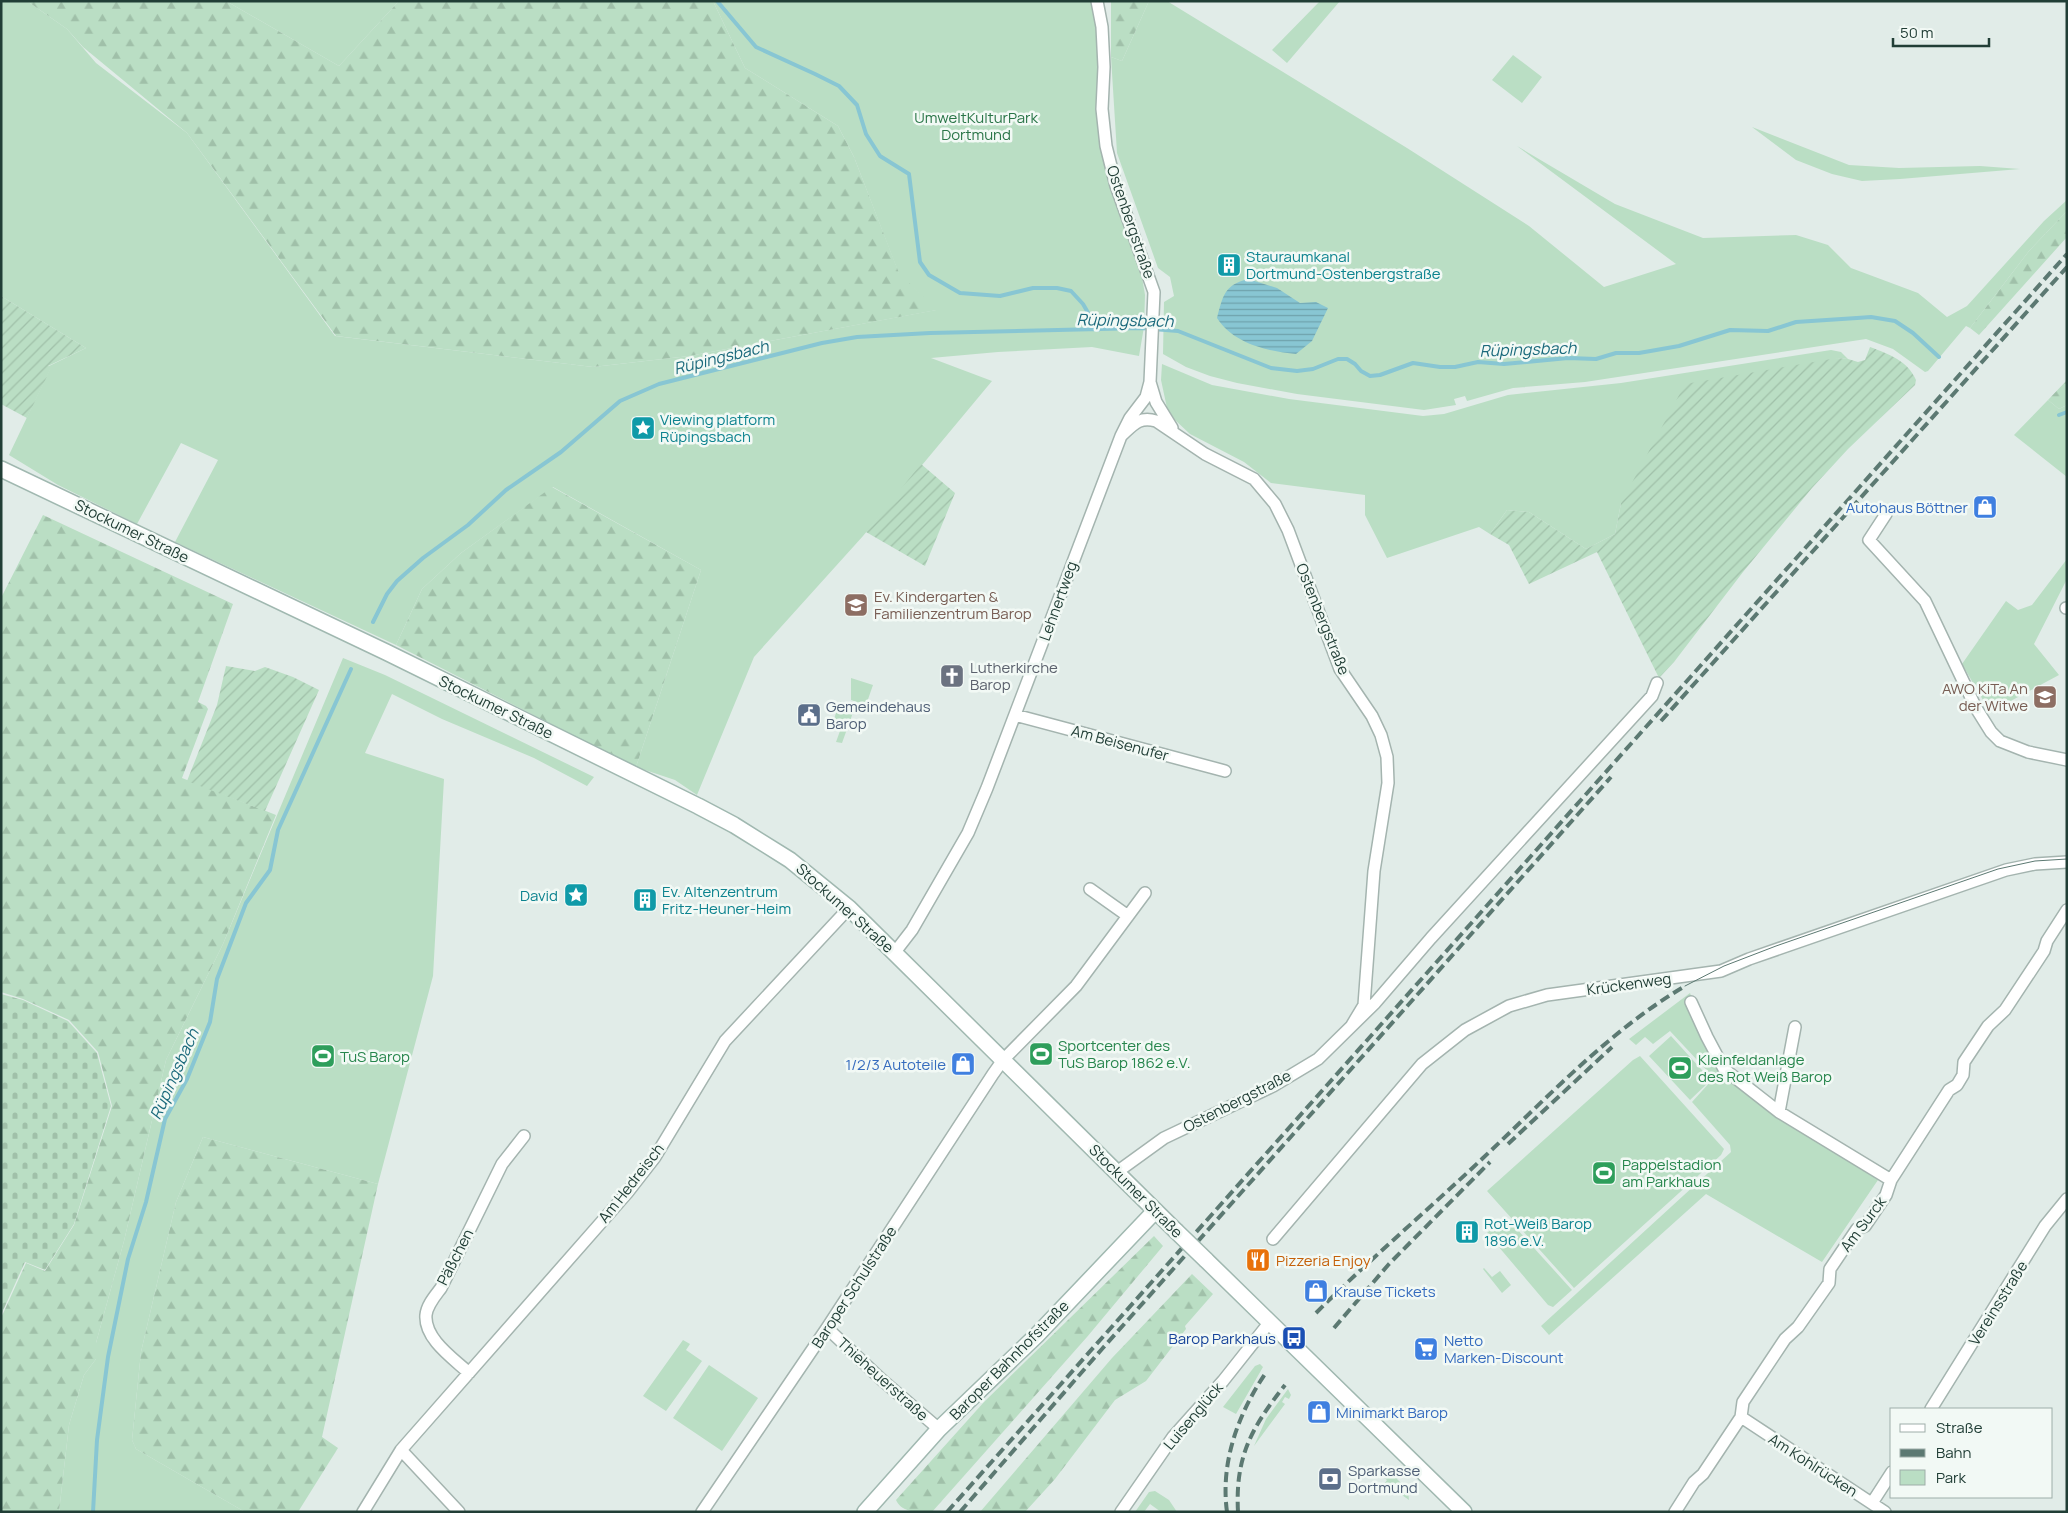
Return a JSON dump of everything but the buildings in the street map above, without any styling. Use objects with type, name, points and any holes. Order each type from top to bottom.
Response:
[{"type":"main road","name":"Stockumer Straße","points":[[1,469],[386,652],[698,806],[734,825],[790,860],[849,908],[895,952],[1155,1211],[1464,1512]]},
{"type":"main road","name":"Baroper Bahnhofstraße","points":[[865,1512],[939,1429],[1037,1335],[1155,1211]]},
{"type":"street","name":"Ostenbergstraße","points":[[1097,1],[1102,27],[1104,67],[1102,108],[1106,146],[1116,186],[1154,292],[1150,382],[1156,402],[1164,418],[1177,436]]},
{"type":"street","name":"Lehnertweg","points":[[895,952],[912,930],[968,833],[1121,436],[1130,418],[1146,397],[1150,382]]},
{"type":"street","name":"Ostenbergstraße","points":[[1121,436],[1136,422],[1147,419],[1156,421],[1205,454],[1254,480],[1275,504],[1288,530],[1340,670],[1372,716],[1381,735],[1386,757],[1388,783],[1374,871],[1364,1004],[1352,1025]]},
{"type":"street","points":[[1886,514],[1869,540],[1925,601],[1973,703],[1991,732],[2000,741],[2028,752],[2067,760]]},
{"type":"street","name":"Ostenbergstraße","points":[[1117,1172],[1164,1138],[1227,1106],[1273,1086],[1318,1059],[1375,1003],[1431,938],[1652,696],[1657,683]]},
{"type":"street","name":"Am Beisenufer","points":[[1015,715],[1225,770]]},
{"type":"street","name":"Krückenweg","points":[[1272,1239],[1422,1064],[1465,1030],[1509,1006],[1547,995],[1721,971],[1749,959],[2006,870],[2035,864],[2067,862]]},
{"type":"street","points":[[1090,889],[1128,916]]},
{"type":"street","name":"Baroper Schulstraße","points":[[702,1512],[827,1328],[1003,1060],[1076,986],[1145,894]]},
{"type":"street","name":"Am Hedreisch","points":[[363,1512],[401,1450],[627,1193],[655,1157],[725,1041],[849,908]]},
{"type":"street","name":"Am Surck","points":[[1675,1512],[1694,1482],[1703,1474],[1741,1417],[1743,1402],[1787,1336],[1798,1328],[1829,1283],[1830,1269],[1857,1229],[1865,1226],[1886,1195],[1891,1180],[1949,1090],[1957,1084],[1963,1075],[1964,1062],[1983,1033],[2005,1010],[2044,951],[2047,941],[2067,910]]},
{"type":"street","points":[[1691,1002],[1724,1069],[1779,1112],[1891,1180]]},
{"type":"street","points":[[1779,1112],[1795,1028]]},
{"type":"street","name":"Päßchen","points":[[469,1373],[433,1339],[427,1325],[426,1315],[502,1164],[524,1136]]},
{"type":"street","name":"Vereinsstraße","points":[[1932,1408],[2045,1226],[2067,1199]]},
{"type":"street","name":"Luisenglück","points":[[1121,1512],[1173,1438],[1223,1381],[1269,1323]]},
{"type":"street","name":"Thieheuerstraße","points":[[827,1328],[882,1380],[939,1429]]},
{"type":"street","name":"Am Kohlrücken","points":[[1741,1417],[1885,1512]]},
{"type":"street","points":[[401,1450],[459,1512]]},
{"type":"street","points":[[1872,1503],[1890,1475]]},
{"type":"green space","name":"UmweltKulturPark Dortmund","points":[[1,1],[27,1],[67,29],[96,63],[187,133],[335,336],[593,367],[689,356],[936,310],[899,274],[854,157],[838,126],[745,68],[713,1],[1094,1],[1116,199],[1142,277],[1145,295],[1144,327],[1139,356],[1092,347],[931,358],[992,381],[863,536],[754,657],[697,795],[675,780],[636,767],[701,570],[553,487],[461,553],[422,589],[396,645],[175,542],[218,460],[181,443],[137,524],[58,485],[9,455],[50,369],[47,367],[86,348],[1,296]]},
{"type":"green space","points":[[27,1],[226,1],[339,66],[399,1],[713,1],[745,68],[838,126],[854,157],[899,273],[937,310],[689,356],[593,367],[336,336],[187,133],[83,47],[67,29]]},
{"type":"green space","points":[[226,1],[399,1],[339,66]]},
{"type":"green space","points":[[1111,1],[1149,1],[1122,61],[1111,57]]},
{"type":"green space","points":[[1149,1],[1167,1],[1407,148],[1529,226],[1604,287],[1676,264],[1517,146],[1615,204],[1703,238],[1796,235],[1828,245],[1851,268],[1918,293],[1947,317],[1967,306],[2044,221],[2067,200],[2067,211],[2029,251],[1970,328],[1966,326],[1928,371],[1925,372],[1893,349],[1866,339],[1585,382],[1513,388],[1467,401],[1465,396],[1454,399],[1456,405],[1424,410],[1297,394],[1237,383],[1186,367],[1163,354],[1164,302],[1174,296],[1170,277],[1158,268],[1117,153],[1111,57],[1122,61]]},
{"type":"green space","points":[[1320,1],[1340,1],[1287,63],[1272,50]]},
{"type":"green space","points":[[1513,55],[1542,77],[1522,103],[1492,80]]},
{"type":"green space","points":[[1752,127],[1849,165],[1899,168],[1980,166],[2020,169],[1862,181],[1832,174],[1796,160]]},
{"type":"green space","points":[[2067,211],[2067,237],[1979,335],[1970,328],[2029,251]]},
{"type":"green space","points":[[1,296],[86,348],[48,366],[51,368],[27,418],[1,404]]},
{"type":"green space","points":[[1870,347],[1903,363],[1913,373],[1916,380],[1915,385],[1848,449],[1812,488],[1743,572],[1674,662],[1659,678],[1597,552],[1529,584],[1509,545],[1490,534],[1507,510],[1529,512],[1586,549],[1615,534],[1621,503],[1685,384],[1837,358],[1858,362],[1865,360]]},
{"type":"green space","points":[[1831,350],[1841,352],[1848,359],[1837,358],[1621,503],[1615,534],[1586,549],[1529,512],[1507,510],[1490,534],[1479,527],[1387,558],[1365,515],[1365,495],[1271,483],[1244,462],[1190,434],[1175,420],[1167,408],[1161,380],[1162,364],[1212,385],[1289,399],[1423,416],[1444,414],[1508,395],[1621,383]]},
{"type":"green space","points":[[2067,380],[2067,405],[2059,409],[2048,400]]},
{"type":"green space","points":[[2048,400],[2059,409],[2067,405],[2067,477],[2014,435]]},
{"type":"green space","points":[[921,464],[955,493],[925,566],[866,532]]},
{"type":"green space","points":[[552,487],[701,570],[636,767],[396,645],[422,589],[461,553]]},
{"type":"green space","points":[[43,515],[233,604],[198,702],[208,709],[182,778],[276,815],[223,944],[166,1060],[124,1241],[96,1343],[96,1359],[84,1375],[69,1425],[59,1512],[1,1512],[1,1318],[26,1263],[45,1271],[74,1225],[112,1106],[98,1052],[69,1020],[23,999],[1,992],[1,598]]},
{"type":"green space","points":[[2067,559],[2067,579],[2034,644],[2059,675],[1990,712],[1962,664],[2006,601],[2018,610],[2032,605]]},
{"type":"green space","points":[[343,658],[385,675],[594,777],[587,786],[534,758],[442,719],[392,694],[365,753],[444,779],[433,976],[378,1184],[203,1137],[176,1202],[141,1352],[132,1440],[136,1449],[245,1512],[59,1512],[69,1425],[84,1375],[96,1359],[96,1343],[124,1241],[166,1060],[223,944]]},
{"type":"green space","points":[[226,666],[255,671],[265,667],[293,677],[319,690],[265,811],[187,781],[217,705]]},
{"type":"green space","points":[[851,678],[873,685],[866,705],[851,700]]},
{"type":"green space","points":[[840,701],[855,707],[842,743],[836,742],[840,731],[831,728]]},
{"type":"green space","points":[[1690,993],[1707,1037],[1738,1080],[1878,1180],[1822,1262],[1706,1194],[1549,1335],[1541,1326],[1731,1152],[1730,1145],[1692,1102],[1720,1071],[1712,1076],[1670,1031],[1653,1044],[1645,1037],[1636,1045],[1629,1039]]},
{"type":"green space","points":[[1,994],[23,1000],[68,1021],[97,1053],[111,1106],[74,1224],[45,1270],[25,1262],[1,1315]]},
{"type":"green space","name":"Kleinfeldanlage des Rot Weiß Barop","points":[[1671,1036],[1711,1080],[1690,1100],[1649,1056]]},
{"type":"green space","name":"Pappelstadion am Parkhaus","points":[[1640,1056],[1724,1149],[1721,1155],[1574,1288],[1487,1191],[1633,1060]]},
{"type":"green space","points":[[203,1137],[378,1184],[322,1437],[338,1448],[298,1512],[245,1512],[136,1449],[132,1440],[141,1352],[176,1202]]},
{"type":"green space","points":[[1506,1217],[1572,1290],[1553,1307],[1548,1305],[1487,1233]]},
{"type":"green space","points":[[1154,1236],[1163,1246],[1087,1337],[932,1512],[911,1511],[902,1507],[896,1500],[984,1402]]},
{"type":"green space","points":[[1484,1268],[1492,1277],[1500,1271],[1511,1285],[1502,1293]]},
{"type":"green space","points":[[1192,1274],[1213,1294],[1185,1326],[1186,1329],[1146,1381],[1115,1400],[1055,1479],[1025,1512],[980,1512],[1112,1358]]},
{"type":"green space","points":[[683,1340],[690,1344],[686,1350],[702,1361],[666,1411],[643,1396]]},
{"type":"green space","points":[[1260,1364],[1263,1367],[1236,1414],[1223,1407],[1255,1366]]},
{"type":"green space","points":[[709,1365],[758,1398],[722,1451],[673,1418]]},
{"type":"green space","points":[[1288,1389],[1291,1395],[1289,1399],[1285,1397],[1282,1402],[1285,1404],[1254,1446],[1266,1419]]},
{"type":"green space","points":[[1381,1463],[1408,1490],[1409,1500],[1385,1483],[1387,1480],[1380,1475],[1377,1478],[1374,1476]]},
{"type":"green space","points":[[1155,1491],[1169,1500],[1177,1512],[1161,1512],[1150,1504],[1144,1512],[1135,1512],[1149,1492]]},
{"type":"water","points":[[1248,279],[1277,288],[1300,303],[1316,302],[1328,308],[1312,341],[1296,354],[1285,353],[1252,345],[1232,334],[1224,327],[1217,318],[1223,298],[1229,288],[1240,281]]},
{"type":"waterway","points":[[717,1],[756,47],[839,86],[857,105],[866,134],[880,156],[909,174],[920,262],[929,275],[960,293],[1000,296],[1033,288],[1057,288],[1071,291],[1083,304],[1098,330]]},
{"type":"waterway","name":"Rüpingsbach","points":[[373,622],[387,594],[397,581],[423,558],[468,525],[506,490],[561,452],[620,401],[659,384],[822,343],[857,337],[930,333],[1141,328],[1178,331],[1271,368],[1297,371],[1313,369],[1338,359],[1347,359],[1370,376],[1380,375],[1413,363],[1455,367],[1478,362],[1504,364],[1568,358],[1596,359],[1616,353],[1639,353],[1679,346],[1730,330],[1768,331],[1796,322],[1871,317],[1895,321],[1913,333],[1939,357]]},
{"type":"waterway","name":"Rüpingsbach","points":[[2059,415],[2067,412]]},
{"type":"waterway","name":"Rüpingsbach","points":[[93,1512],[97,1440],[108,1357],[128,1259],[146,1202],[165,1119],[187,1079],[210,1022],[217,979],[246,903],[270,870],[278,830],[351,669]]},
{"type":"tram line","points":[[1685,986],[1724,966],[1776,946],[1998,869],[2035,861],[2067,859]]},
{"type":"railway","points":[[947,1512],[2067,254]]},
{"type":"railway","points":[[1661,721],[2067,267]]},
{"type":"railway","points":[[960,1512],[1102,1349],[1611,777]]},
{"type":"railway","points":[[1316,1313],[1580,1066],[1630,1023],[1685,986]]},
{"type":"railway","points":[[1508,1144],[1612,1047]]},
{"type":"railway","points":[[1334,1328],[1389,1264],[1490,1162]]},
{"type":"railway","points":[[1227,1512],[1226,1474],[1234,1438],[1248,1403],[1267,1371]]},
{"type":"railway","points":[[1238,1512],[1239,1474],[1248,1443],[1263,1415],[1285,1385]]},
{"type":"place","name":"Stauraumkanal Dortmund-Ostenbergstraße","points":[[1229,265]]},
{"type":"place","name":"Viewing platform Rüpingsbach","points":[[643,428]]},
{"type":"place","name":"Autohaus Böttner","points":[[1985,507]]},
{"type":"place","name":"Ev. Kindergarten & Familienzentrum Barop","points":[[856,605]]},
{"type":"place","name":"Lutherkirche Barop","points":[[952,676]]},
{"type":"place","name":"AWO KiTa An der Witwe","points":[[2045,697]]},
{"type":"place","name":"Gemeindehaus Barop","points":[[809,715]]},
{"type":"place","name":"David","points":[[576,895]]},
{"type":"place","name":"Ev. Altenzentrum Fritz-Heuner-Heim","points":[[645,900]]},
{"type":"place","name":"Sportcenter des TuS Barop 1862 e.V.","points":[[1041,1054]]},
{"type":"place","name":"TuS Barop","points":[[323,1056]]},
{"type":"place","name":"1/2/3 Autoteile","points":[[963,1064]]},
{"type":"place","name":"Kleinfeldanlage des Rot Weiß Barop","points":[[1680,1068]]},
{"type":"place","name":"Pappelstadion am Parkhaus","points":[[1604,1173]]},
{"type":"place","name":"Rot-Weiß Barop 1896 e.V.","points":[[1467,1232]]},
{"type":"place","name":"Pizzeria Enjoy","points":[[1258,1260]]},
{"type":"place","name":"Krause Tickets","points":[[1316,1291]]},
{"type":"place","name":"Barop Parkhaus","points":[[1294,1338]]},
{"type":"place","name":"Netto Marken-Discount","points":[[1426,1349]]},
{"type":"place","name":"Minimarkt Barop","points":[[1319,1412]]},
{"type":"place","name":"Sparkasse Dortmund","points":[[1330,1479]]}]
